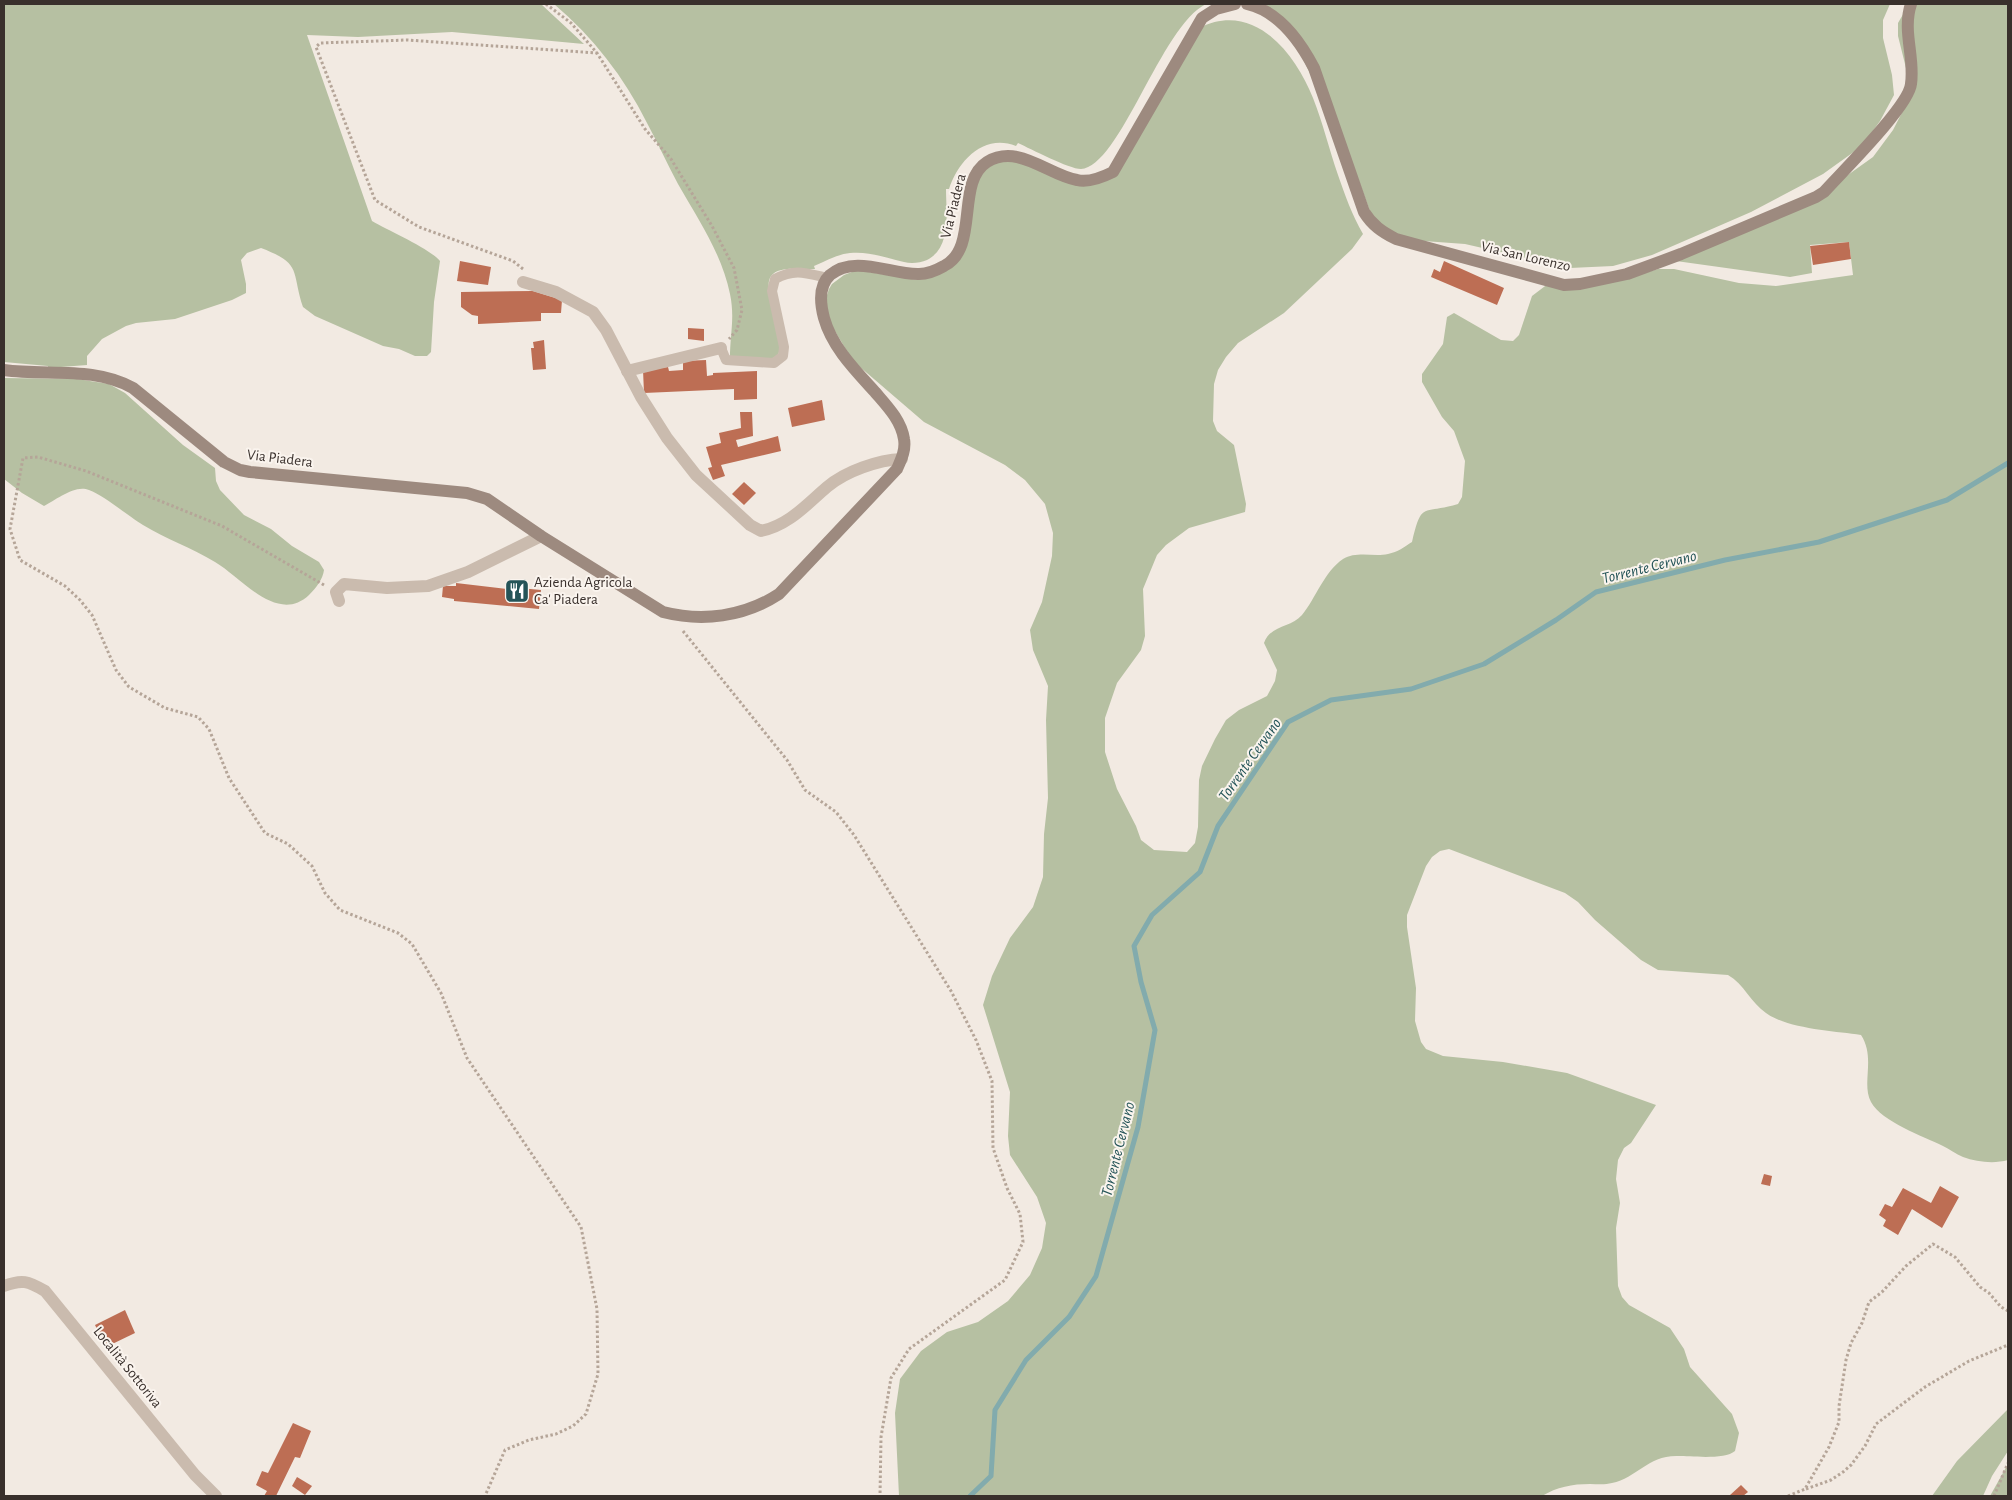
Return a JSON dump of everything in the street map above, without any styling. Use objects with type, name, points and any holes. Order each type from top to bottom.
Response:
[{"type":"street","name":"Via Piadera","points":[[827,278],[834,272],[850,266],[918,274],[945,266],[956,256],[962,242],[973,182],[978,172],[988,161],[1011,156],[1028,159],[1077,181],[1104,177],[1113,172],[1202,18],[1216,9],[1235,4]]},
{"type":"street","name":"Via San Lorenzo","points":[[1247,4],[1258,7],[1270,15],[1304,48],[1314,68],[1364,212],[1383,233],[1396,239],[1564,285],[1627,274],[1681,254],[1824,192],[1898,110],[1910,93],[1912,76],[1907,22],[1911,4]]},
{"type":"street","points":[[523,282],[556,292],[592,312],[606,330],[627,371],[667,438],[696,475],[750,525],[761,531],[784,524],[806,508],[829,486],[864,466],[884,460],[902,458],[904,441],[894,413],[858,373],[838,348],[827,330],[821,295],[822,286],[827,278]]},
{"type":"street","points":[[627,371],[721,348]]},
{"type":"street","name":"Via Piadera","points":[[4,370],[96,374],[118,380],[133,388],[224,462],[240,470],[467,492],[486,498],[541,536],[655,608],[671,614],[700,618],[746,610],[779,594],[897,468],[902,458]]},
{"type":"street","points":[[337,596],[344,584],[387,588],[428,586],[468,572],[541,536]]},
{"type":"street","name":"Località Sottoriva","points":[[4,1286],[18,1280],[32,1283],[45,1291],[195,1475],[216,1496]]},
{"type":"lane","points":[[721,348],[726,360],[774,363],[783,356],[784,347],[772,290],[775,279],[787,272],[802,272],[827,278]]},
{"type":"path","points":[[546,4],[571,23],[597,53],[645,129],[671,159],[712,226],[734,268],[742,310],[736,330],[721,348]]},
{"type":"path","points":[[523,282],[524,270],[513,261],[419,227],[375,200],[316,47],[320,44],[407,40],[597,53]]},
{"type":"path","points":[[337,596],[222,526],[86,471],[38,457],[23,458],[10,530],[20,560],[65,586],[80,600],[92,615],[116,670],[129,687],[165,708],[198,717],[209,729],[229,778],[265,833],[288,844],[312,866],[325,892],[340,910],[365,922],[398,933],[412,944],[441,992],[467,1058],[581,1227],[597,1317],[598,1374],[586,1414],[573,1426],[556,1434],[529,1440],[505,1450],[485,1496]]},
{"type":"path","points":[[671,614],[734,696],[787,760],[805,790],[836,812],[854,835],[951,991],[976,1040],[992,1082],[993,1148],[1007,1188],[1020,1214],[1023,1242],[1005,1280],[909,1349],[891,1378],[881,1437],[880,1496]]},
{"type":"path","points":[[1806,1489],[1830,1447],[1839,1422],[1839,1406],[1846,1360],[1851,1343],[1862,1323],[1869,1302],[1882,1292],[1906,1266],[1933,1244],[1955,1257],[1980,1287],[1989,1293],[2001,1307],[2008,1311]]},
{"type":"path","points":[[1788,1496],[1832,1480],[1843,1472],[1865,1446],[1876,1424],[1924,1387],[1969,1361],[2008,1345]]},
{"type":"path","points":[[1994,1496],[2008,1463]]},
{"type":"green space","points":[[4,4],[541,4],[584,44],[452,32],[358,37],[307,35],[372,221],[418,245],[440,261],[434,302],[431,352],[427,356],[415,356],[399,349],[383,346],[315,316],[303,307],[296,277],[290,264],[261,248],[247,253],[241,260],[246,293],[232,300],[175,319],[136,323],[126,326],[102,339],[87,356],[87,365],[48,368],[48,366],[4,362]]},
{"type":"green space","points":[[554,4],[1206,4],[1189,17],[1173,39],[1126,122],[1111,145],[1096,162],[1081,169],[1075,168],[1018,143],[1016,146],[993,143],[974,152],[959,169],[949,189],[946,189],[947,219],[944,238],[941,247],[927,260],[910,263],[871,254],[850,253],[836,256],[814,266],[815,269],[784,269],[772,275],[769,280],[769,289],[780,349],[778,355],[772,359],[730,358],[732,318],[730,294],[715,251],[638,106],[618,74],[582,30]]},
{"type":"green space","points":[[1265,4],[1890,4],[1883,20],[1883,38],[1892,75],[1894,95],[1880,121],[1862,146],[1823,174],[1751,212],[1652,255],[1613,266],[1570,268],[1465,244],[1410,240],[1375,225],[1352,162],[1286,23]]},
{"type":"green space","points":[[1909,4],[2008,4],[2008,1160],[1985,1162],[1963,1157],[1884,1116],[1876,1109],[1868,1095],[1867,1052],[1861,1035],[1786,1023],[1761,1009],[1739,983],[1728,975],[1658,970],[1641,960],[1595,920],[1578,902],[1565,893],[1449,849],[1440,851],[1432,857],[1426,866],[1407,915],[1416,988],[1415,1021],[1421,1042],[1426,1049],[1443,1056],[1503,1062],[1567,1073],[1656,1105],[1631,1143],[1624,1148],[1618,1160],[1616,1179],[1620,1203],[1616,1228],[1618,1286],[1622,1297],[1629,1305],[1670,1328],[1684,1349],[1690,1367],[1732,1414],[1739,1433],[1735,1451],[1716,1457],[1678,1456],[1659,1459],[1621,1480],[1607,1484],[1571,1485],[1553,1490],[1542,1496],[899,1496],[895,1413],[900,1379],[921,1351],[947,1332],[978,1322],[1008,1301],[1030,1275],[1042,1248],[1046,1223],[1037,1197],[1010,1155],[1008,1136],[1010,1092],[983,1005],[992,976],[1010,938],[1033,907],[1043,877],[1044,834],[1048,798],[1046,720],[1048,686],[1033,650],[1030,630],[1042,602],[1052,556],[1053,533],[1045,504],[1025,480],[1005,465],[924,422],[853,361],[827,318],[827,295],[832,284],[844,275],[857,270],[917,280],[953,263],[972,174],[1004,156],[1070,182],[1111,169],[1199,28],[1219,21],[1237,21],[1254,26],[1270,36],[1284,49],[1295,64],[1313,98],[1343,190],[1363,234],[1352,249],[1284,313],[1238,343],[1218,370],[1214,384],[1213,421],[1217,431],[1234,445],[1246,504],[1245,512],[1189,528],[1166,545],[1157,555],[1143,589],[1145,636],[1141,650],[1117,683],[1105,718],[1105,752],[1117,789],[1141,840],[1154,850],[1187,852],[1195,843],[1198,827],[1199,780],[1202,766],[1215,739],[1226,720],[1239,710],[1267,696],[1275,681],[1277,670],[1264,643],[1267,637],[1302,615],[1336,564],[1354,555],[1383,555],[1398,551],[1412,542],[1421,514],[1425,511],[1458,504],[1462,497],[1465,461],[1454,431],[1442,417],[1422,382],[1422,374],[1443,344],[1447,317],[1454,313],[1501,340],[1513,341],[1519,335],[1532,296],[1553,280],[1632,277],[1658,269],[1674,269],[1739,283],[1776,286],[1853,275],[1849,242],[1810,245],[1812,273],[1790,277],[1676,261],[1831,187],[1873,157],[1893,130],[1909,99],[1907,72],[1898,36],[1898,23]]},
{"type":"green space","points":[[4,378],[77,379],[109,384],[125,393],[183,445],[215,468],[216,481],[220,490],[244,515],[271,529],[292,546],[319,562],[324,570],[319,583],[309,595],[297,603],[284,605],[272,602],[248,587],[215,562],[152,530],[89,490],[78,489],[72,491],[44,506],[22,493],[4,479]]},
{"type":"green space","points":[[2008,1409],[2008,1451],[1992,1476],[1983,1496],[1932,1496],[1957,1461]]},
{"type":"green space","points":[[2008,1464],[2008,1496],[1990,1496]]},
{"type":"building","points":[[1849,242],[1851,259],[1813,265],[1810,246]]},
{"type":"building","points":[[460,261],[491,267],[488,285],[457,281]]},
{"type":"building","points":[[1444,261],[1504,288],[1497,305],[1431,277],[1434,269],[1440,272]]},
{"type":"building","points":[[533,291],[562,300],[561,313],[541,313],[541,321],[478,324],[478,316],[472,315],[461,307],[461,292]]},
{"type":"building","points":[[688,328],[704,329],[704,341],[688,339]]},
{"type":"building","points":[[544,340],[546,369],[533,370],[531,348],[534,348],[533,342]]},
{"type":"building","points":[[706,360],[707,376],[713,375],[713,373],[757,371],[757,399],[734,400],[734,389],[644,393],[643,370],[668,367],[669,371],[683,370],[683,361]]},
{"type":"building","points":[[822,400],[825,420],[792,427],[788,408]]},
{"type":"building","points":[[740,412],[752,412],[753,436],[736,440],[738,447],[778,436],[781,451],[721,465],[725,476],[713,480],[708,468],[712,467],[706,447],[721,443],[719,433],[741,428]]},
{"type":"building","points":[[744,482],[756,493],[744,505],[732,494]]},
{"type":"building","points":[[456,583],[507,589],[507,587],[541,590],[539,609],[454,601],[454,599],[442,597],[443,586],[456,586]]},
{"type":"building","points":[[1764,1174],[1772,1176],[1770,1186],[1761,1184]]},
{"type":"building","points":[[1940,1186],[1959,1197],[1942,1228],[1912,1209],[1898,1235],[1883,1226],[1886,1220],[1879,1215],[1885,1204],[1892,1207],[1903,1188],[1931,1203]]},
{"type":"building","points":[[125,1310],[135,1333],[106,1347],[95,1325]]},
{"type":"building","points":[[293,1423],[311,1431],[300,1458],[295,1457],[276,1496],[264,1496],[267,1491],[256,1485],[262,1471],[268,1473]]},
{"type":"building","points":[[297,1477],[312,1486],[305,1495],[292,1486]]},
{"type":"building","points":[[1741,1485],[1748,1492],[1743,1496],[1729,1496]]},
{"type":"waterway","name":"Torrente Cervano","points":[[970,1496],[991,1476],[995,1410],[1026,1360],[1069,1317],[1096,1276],[1138,1127],[1155,1030],[1141,982],[1134,946],[1152,915],[1200,872],[1218,826],[1288,722],[1331,700],[1411,689],[1484,664],[1556,620],[1596,592],[1725,560],[1819,542],[1947,500],[2008,463]]},
{"type":"place","name":"Azienda Agricola Ca' Piadera","points":[[517,591]]}]
